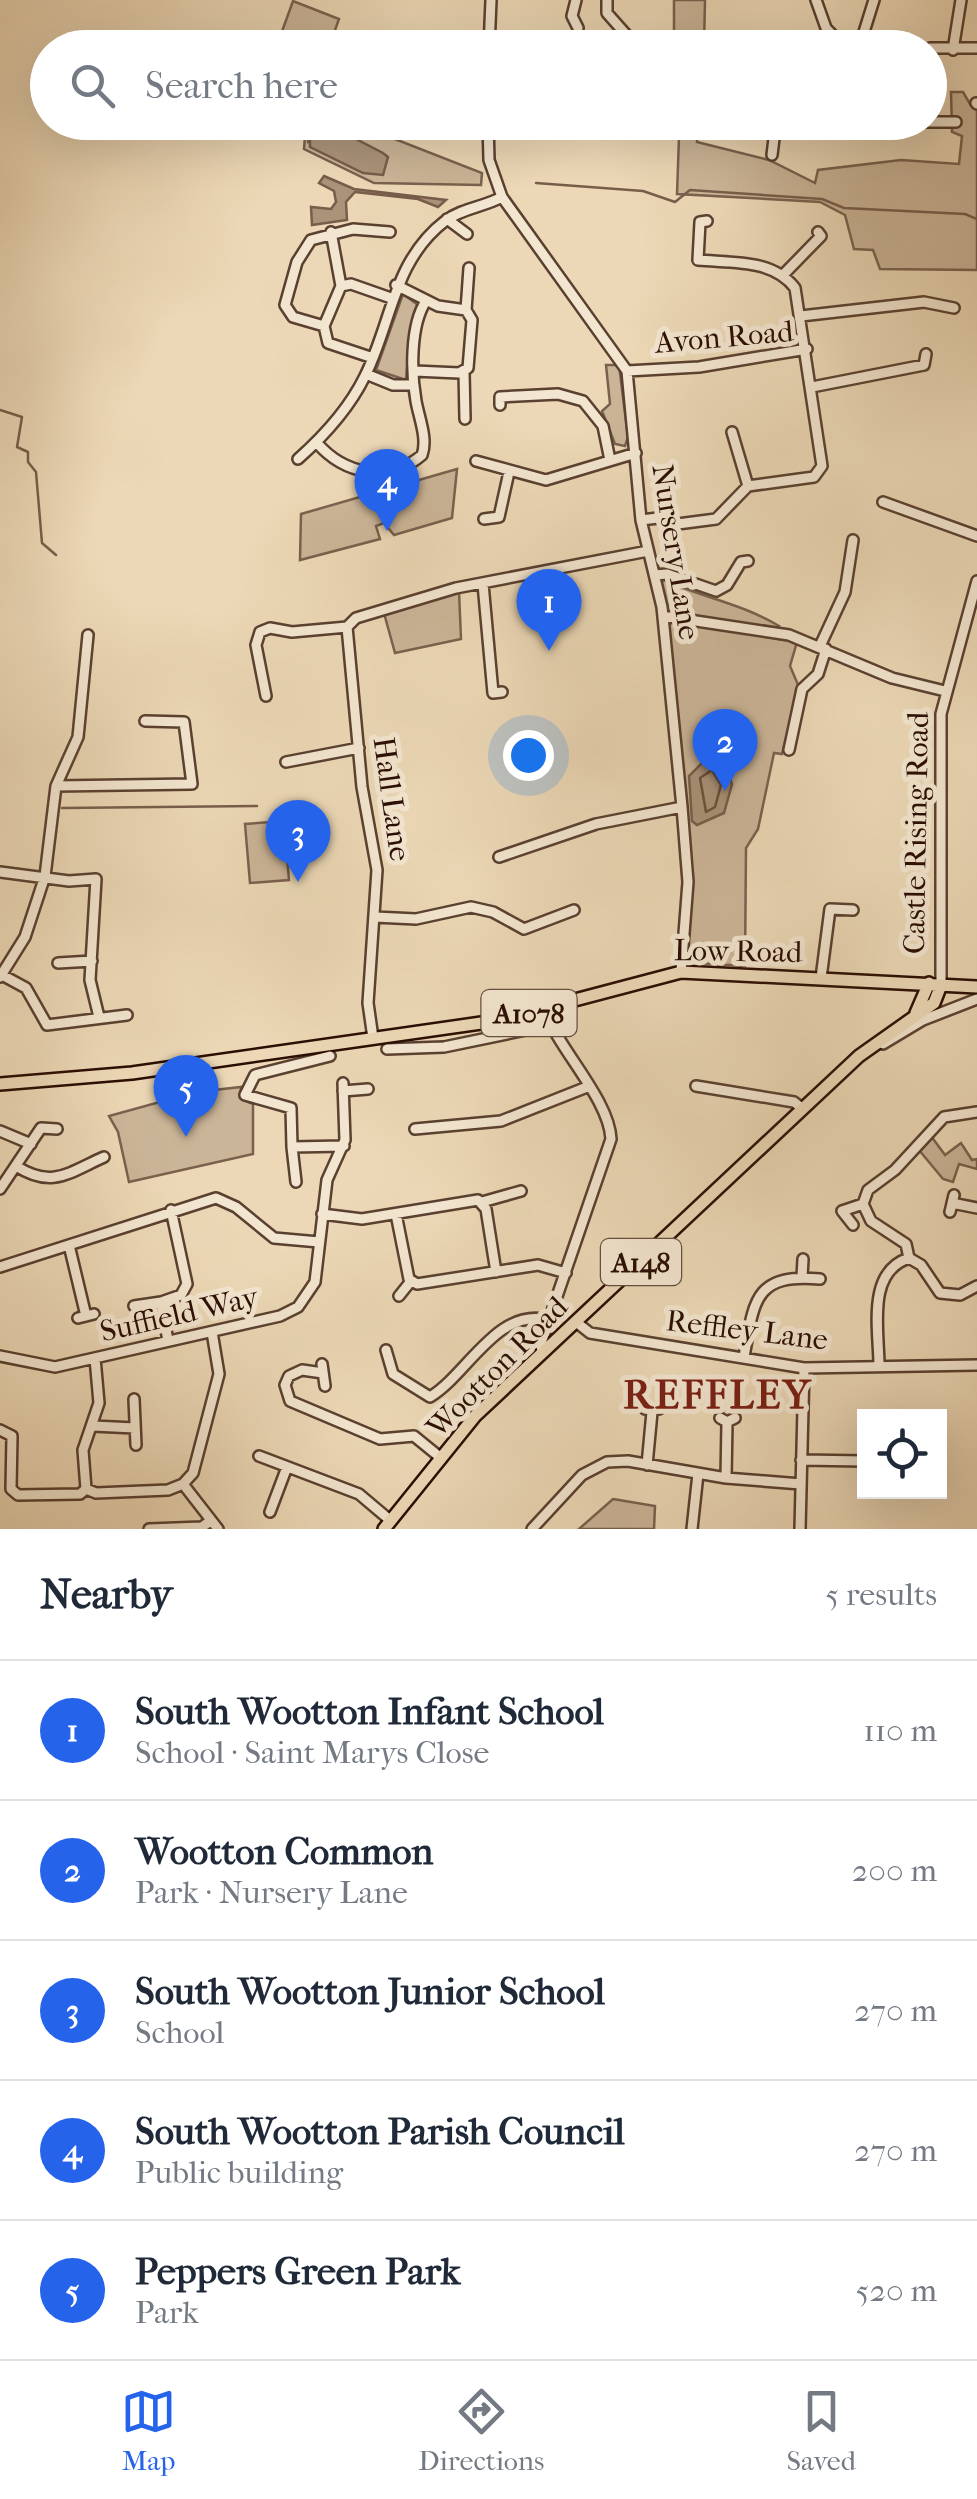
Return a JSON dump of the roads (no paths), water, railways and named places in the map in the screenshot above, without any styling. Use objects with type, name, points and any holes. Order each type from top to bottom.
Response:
[{"type":"main road","name":"Low Road","points":[[373,1038],[544,1009],[681,972],[977,987]]},
{"type":"main road","name":"Wootton Road","points":[[387,1525],[475,1416],[803,1109],[916,1013],[935,984]]},
{"type":"main road","name":"A1078","points":[[0,1081],[38,1083],[373,1038]]},
{"type":"street","points":[[489,30],[490,0]]},
{"type":"street","points":[[576,0],[572,16],[578,28]]},
{"type":"street","points":[[596,0],[607,1],[607,14],[622,30]]},
{"type":"street","points":[[816,0],[828,30]]},
{"type":"street","points":[[865,30],[874,0]]},
{"type":"street","points":[[953,50],[961,0]]},
{"type":"street","points":[[947,49],[977,48]]},
{"type":"street","points":[[947,126],[953,126]]},
{"type":"street","name":"Nursery Lane","points":[[488,140],[489,160],[502,197],[627,371],[641,520],[663,616],[682,807],[688,882],[681,972]]},
{"type":"street","points":[[775,140],[775,151]]},
{"type":"street","points":[[298,458],[317,443],[366,374],[396,285],[411,260],[447,220],[502,197]]},
{"type":"street","points":[[447,220],[467,234]]},
{"type":"street","points":[[707,221],[700,222],[698,265],[756,265],[783,275],[795,288],[806,349]]},
{"type":"street","points":[[324,326],[293,317],[285,306],[297,262],[311,240],[353,229],[390,232]]},
{"type":"street","points":[[332,232],[341,286],[324,326],[328,343],[373,358]]},
{"type":"street","points":[[783,275],[821,236],[818,232]]},
{"type":"street","points":[[466,419],[464,372],[470,363],[472,320],[466,310],[469,268]]},
{"type":"street","points":[[341,286],[351,284],[391,298]]},
{"type":"street","points":[[396,285],[426,301],[466,310]]},
{"type":"street","points":[[317,443],[353,470],[384,472],[416,460],[425,448],[414,371],[417,319],[426,301]]},
{"type":"street","points":[[801,316],[912,303],[949,304]]},
{"type":"street","name":"Avon Road","points":[[627,371],[679,369],[806,349],[822,461],[818,474],[748,486]]},
{"type":"street","points":[[812,387],[927,362]]},
{"type":"street","points":[[414,371],[464,372]]},
{"type":"street","points":[[366,374],[393,384],[414,385]]},
{"type":"street","points":[[500,397],[558,394],[583,401],[602,426],[610,460]]},
{"type":"street","points":[[641,520],[658,518],[670,525],[716,520],[748,486],[732,432]]},
{"type":"street","points":[[476,461],[509,472],[560,479],[636,452]]},
{"type":"street","points":[[484,519],[499,520],[509,472]]},
{"type":"street","points":[[883,502],[977,536]]},
{"type":"street","points":[[789,750],[802,688],[818,674],[823,647],[845,592],[853,540]]},
{"type":"street","points":[[266,696],[256,645],[260,632],[270,628],[300,632],[347,627],[366,614],[483,584],[648,551]]},
{"type":"street","points":[[656,575],[667,574],[716,591],[727,586],[741,562],[748,561]]},
{"type":"street","name":"Castle Rising Road","points":[[935,984],[945,690],[977,582]]},
{"type":"street","points":[[483,584],[494,693]]},
{"type":"street","points":[[663,616],[776,632],[823,647],[892,678],[945,690]]},
{"type":"street","name":"Hall Lane","points":[[347,627],[377,870],[368,1003],[373,1038]]},
{"type":"street","points":[[88,635],[78,737],[56,786],[46,876],[25,936],[1,976],[26,988],[46,1024],[126,1015]]},
{"type":"street","points":[[56,786],[192,784],[184,722],[145,721]]},
{"type":"street","points":[[286,762],[359,748]]},
{"type":"street","points":[[498,857],[596,824],[682,807]]},
{"type":"street","points":[[0,872],[69,881],[98,879],[90,980],[99,1017]]},
{"type":"street","points":[[375,918],[416,919],[466,906],[487,910],[524,929],[574,910]]},
{"type":"street","points":[[821,978],[830,909],[853,910]]},
{"type":"street","points":[[557,918],[562,930]]},
{"type":"street","points":[[58,963],[92,960]]},
{"type":"street","name":"Wootton Road","points":[[875,1044],[886,1044],[923,1020],[977,999]]},
{"type":"street","points":[[542,1353],[546,1325],[611,1138],[607,1117],[544,1009]]},
{"type":"street","points":[[391,1047],[444,1046],[550,1025]]},
{"type":"street","points":[[296,1182],[291,1108],[248,1099],[245,1087],[255,1075],[330,1056]]},
{"type":"street","points":[[412,1129],[500,1121],[587,1086]]},
{"type":"street","points":[[696,1086],[794,1102],[803,1109]]},
{"type":"street","points":[[292,1146],[344,1146],[343,1087],[368,1089]]},
{"type":"street","points":[[977,1112],[944,1116],[900,1164],[868,1190],[863,1204],[871,1221],[906,1244],[910,1258],[921,1265],[940,1292],[960,1295],[977,1286]]},
{"type":"street","points":[[2,1182],[44,1124],[56,1129]]},
{"type":"street","points":[[0,1131],[30,1144]]},
{"type":"street","name":"Suffield Way","points":[[0,1356],[47,1368],[280,1316],[298,1306],[314,1282],[327,1180],[344,1146]]},
{"type":"street","points":[[16,1166],[38,1179],[104,1157]]},
{"type":"street","points":[[281,1168],[294,1166]]},
{"type":"street","points":[[322,1214],[362,1219],[482,1202],[523,1191]]},
{"type":"street","points":[[0,1268],[216,1198],[226,1200],[274,1238],[319,1242]]},
{"type":"street","points":[[482,1202],[496,1272]]},
{"type":"street","points":[[952,1203],[977,1208]]},
{"type":"street","points":[[853,1225],[840,1209],[863,1204]]},
{"type":"street","points":[[134,1306],[182,1296],[187,1284],[171,1210]]},
{"type":"street","points":[[396,1214],[411,1281]]},
{"type":"street","points":[[69,1245],[86,1316]]},
{"type":"street","points":[[878,1366],[881,1282],[892,1267],[910,1258]]},
{"type":"street","points":[[802,1277],[803,1259]]},
{"type":"street","points":[[411,1281],[422,1284],[538,1265],[566,1273]]},
{"type":"street","points":[[744,1357],[758,1296],[778,1280],[820,1278]]},
{"type":"street","points":[[399,1296],[411,1281]]},
{"type":"street","points":[[162,1302],[168,1341]]},
{"type":"street","points":[[386,1350],[393,1374],[432,1401],[494,1329],[520,1320],[546,1325]]},
{"type":"street","name":"Reffley Lane","points":[[576,1322],[590,1333],[804,1368],[977,1365]]},
{"type":"street","points":[[546,1325],[553,1343]]},
{"type":"street","points":[[94,1358],[100,1394],[82,1458],[86,1489],[92,1493],[168,1490],[184,1484],[197,1463],[220,1374],[212,1332]]},
{"type":"street","points":[[326,1386],[322,1368],[302,1370],[289,1376],[285,1385],[290,1401],[380,1439],[414,1436],[441,1458]]},
{"type":"street","points":[[800,1529],[804,1368]]},
{"type":"street","points":[[134,1399],[136,1445]]},
{"type":"street","points":[[647,1465],[652,1410]]},
{"type":"street","points":[[726,1478],[727,1420]]},
{"type":"street","points":[[93,1426],[135,1428]]},
{"type":"street","points":[[0,1430],[12,1436],[14,1493],[40,1497],[80,1494],[86,1489]]},
{"type":"street","points":[[259,1456],[359,1494],[387,1525]]},
{"type":"street","points":[[801,1460],[857,1462]]},
{"type":"street","points":[[532,1529],[591,1468],[618,1461],[726,1478],[801,1484]]},
{"type":"street","points":[[270,1512],[287,1467]]},
{"type":"street","points":[[692,1529],[698,1474]]},
{"type":"street","points":[[184,1484],[214,1526]]},
{"type":"street","points":[[149,1529],[214,1526]]},
{"type":"water","points":[[310,140],[358,140],[388,157],[383,175],[363,173],[310,147]]},
{"type":"water","points":[[324,176],[354,189],[446,200],[438,207],[418,199],[355,192],[346,202],[347,220],[312,225],[311,207],[331,209],[336,202],[334,191],[319,183]]},
{"type":"water","points":[[708,757],[726,767],[732,784],[724,813],[697,825],[692,821],[689,776]]},
{"type":"waterway","points":[[536,183],[643,191],[675,202],[690,190],[822,199],[844,208],[965,214],[977,219]]},
{"type":"waterway","points":[[0,410],[22,417],[17,447],[28,452],[28,462],[36,472],[42,543],[56,555]]},
{"type":"waterway","points":[[62,808],[257,806]]},
{"type":"place","name":"South Wootton Parish Council","points":[[387,531]]},
{"type":"place","name":"South Wootton Infant School","points":[[549,651]]},
{"type":"place","name":"Wootton Common","points":[[725,791]]},
{"type":"place","name":"South Wootton Junior School","points":[[298,882]]},
{"type":"place","name":"Peppers Green Park","points":[[186,1137]]},
{"type":"district","name":"REFFLEY","points":[[718,1394]]}]
